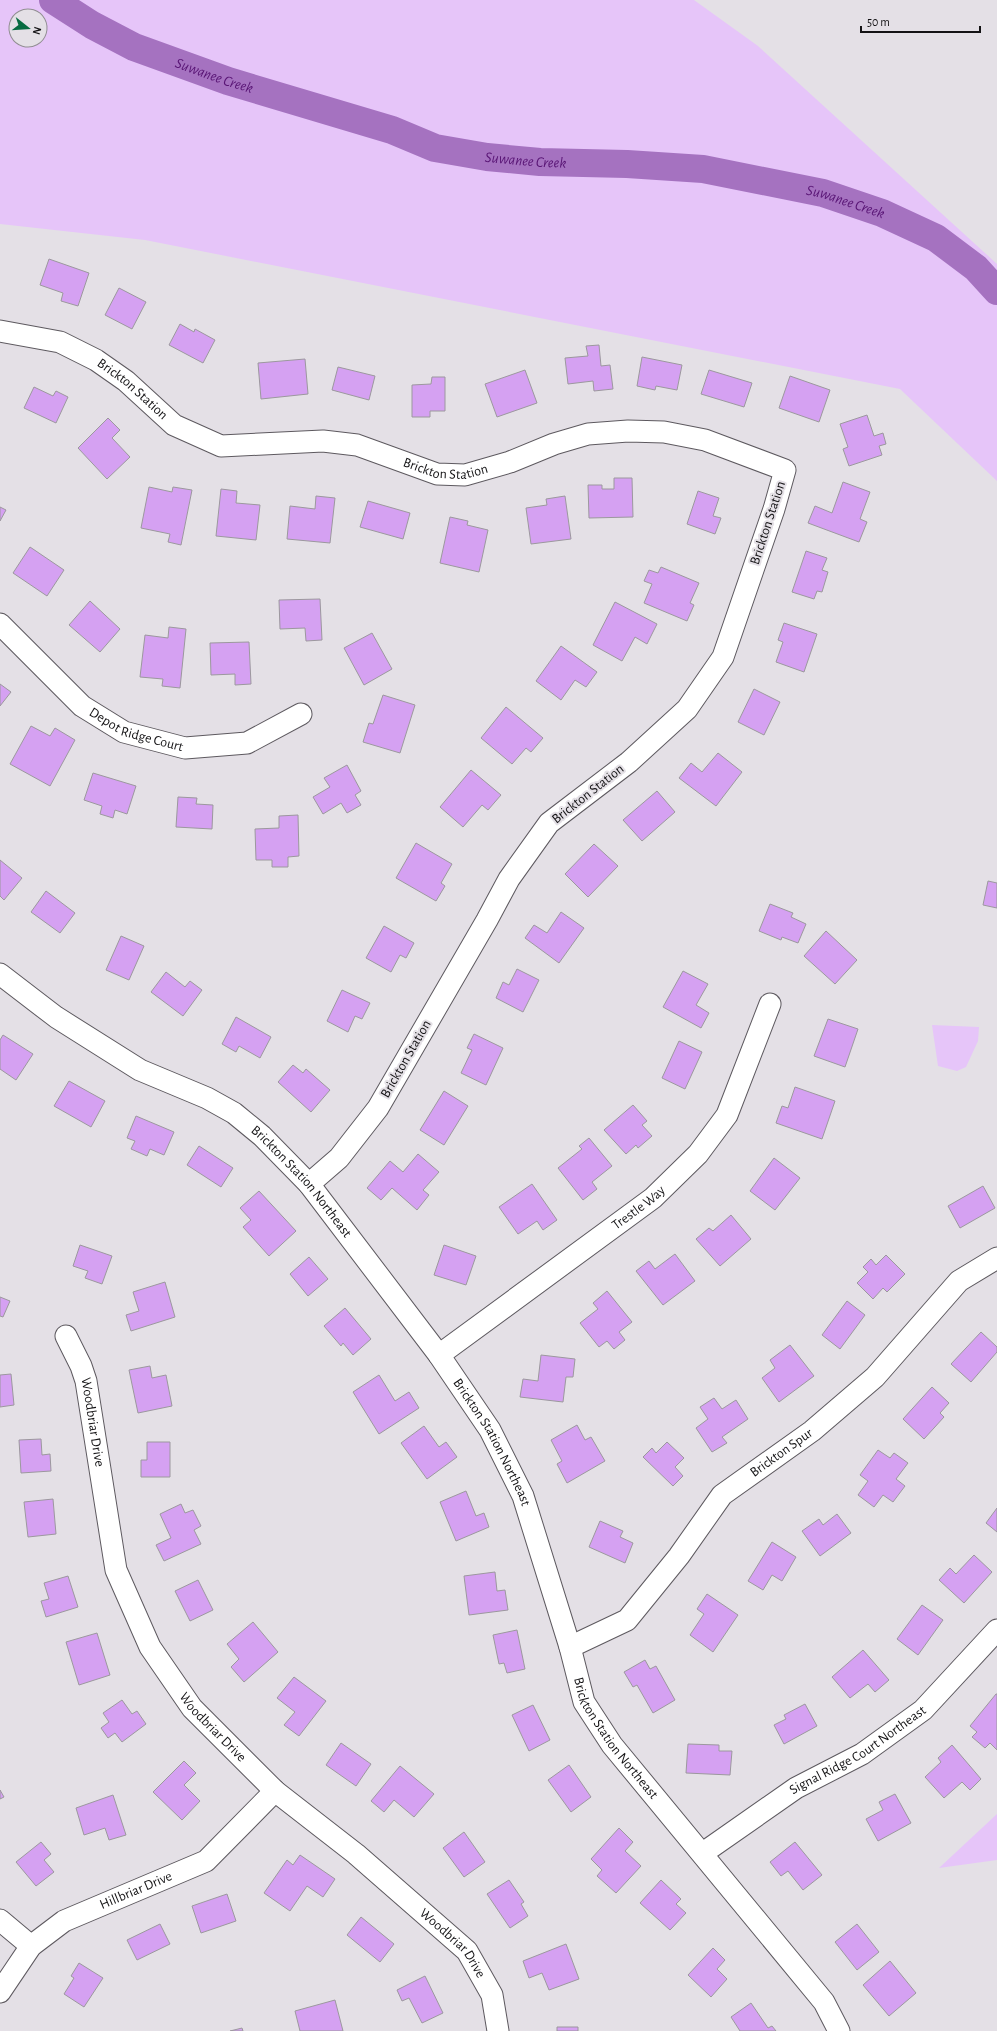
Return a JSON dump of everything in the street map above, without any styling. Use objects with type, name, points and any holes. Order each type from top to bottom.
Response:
[{"type":"street","name":"Brickton Station","points":[[0,331],[60,342],[96,360],[126,381],[174,425],[221,446],[323,441],[357,445],[437,474],[465,475],[510,462],[554,444],[588,434],[628,431],[664,432],[705,440],[784,470],[774,509],[724,657],[687,709],[629,762],[549,823],[509,879],[487,920],[378,1108],[339,1158],[309,1184]]},
{"type":"street","name":"Depot Ridge Court","points":[[0,624],[82,706],[124,732],[185,748],[247,743],[301,714]]},
{"type":"street","name":"Brickton Station Northeast","points":[[0,974],[56,1017],[140,1070],[207,1098],[234,1113],[262,1136],[309,1184],[439,1355],[490,1430],[523,1496],[570,1647],[584,1702],[612,1745],[703,1853],[824,2002],[839,2031]]},
{"type":"street","name":"Trestle Way","points":[[439,1355],[654,1198],[698,1154],[727,1115],[770,1004]]},
{"type":"street","name":"Brickton Spur","points":[[570,1647],[627,1620],[679,1556],[722,1495],[812,1431],[875,1377],[959,1281],[997,1258]]},
{"type":"street","name":"Woodbriar Drive","points":[[66,1336],[81,1366],[86,1381],[116,1570],[150,1647],[192,1708],[275,1791],[356,1854],[467,1951],[492,1995],[498,2031]]},
{"type":"street","name":"Signal Ridge Court Northeast","points":[[703,1853],[796,1788],[862,1754],[923,1710],[997,1630]]},
{"type":"street","name":"Hillbriar Drive","points":[[0,1992],[31,1946],[64,1921],[206,1861],[275,1791]]},
{"type":"street","points":[[0,1920],[31,1946]]},
{"type":"shaded area","points":[[0,0],[694,0],[758,46],[997,264],[997,481],[900,389],[145,240],[0,224]]},
{"type":"shaded area","points":[[932,1025],[979,1027],[978,1041],[966,1067],[957,1071],[938,1066]]},
{"type":"shaded area","points":[[997,1814],[997,1860],[939,1868]]},
{"type":"building","points":[[49,259],[89,273],[78,306],[61,301],[63,293],[40,285]]},
{"type":"building","points":[[119,288],[146,302],[132,329],[105,315]]},
{"type":"building","points":[[180,324],[194,332],[195,329],[215,340],[203,363],[169,345]]},
{"type":"building","points":[[599,345],[601,366],[610,365],[613,389],[594,391],[593,381],[568,384],[565,358],[588,356],[586,346]]},
{"type":"building","points":[[642,357],[682,365],[677,390],[656,386],[655,390],[637,386]]},
{"type":"building","points":[[305,359],[308,394],[261,399],[258,363]]},
{"type":"building","points":[[338,367],[375,376],[369,400],[332,390]]},
{"type":"building","points":[[525,370],[537,403],[497,417],[485,384]]},
{"type":"building","points":[[709,370],[752,383],[744,407],[701,394]]},
{"type":"building","points":[[790,376],[830,390],[819,422],[779,408]]},
{"type":"building","points":[[432,377],[445,377],[445,411],[430,411],[430,417],[412,417],[412,385],[431,384]]},
{"type":"building","points":[[34,387],[53,396],[56,391],[68,397],[56,423],[24,408]]},
{"type":"building","points":[[867,415],[874,436],[883,433],[886,444],[879,446],[882,455],[849,466],[843,449],[848,447],[840,424]]},
{"type":"building","points":[[108,418],[120,430],[112,438],[130,457],[107,479],[78,448]]},
{"type":"building","points":[[614,478],[632,478],[633,517],[589,518],[588,485],[602,485],[602,489],[614,489]]},
{"type":"building","points":[[843,482],[870,492],[860,519],[867,522],[859,542],[808,523],[815,506],[832,513]]},
{"type":"building","points":[[149,487],[172,492],[173,487],[192,490],[181,545],[168,542],[170,534],[141,528]]},
{"type":"building","points":[[221,489],[237,491],[236,503],[260,505],[256,540],[216,536]]},
{"type":"building","points":[[698,491],[719,498],[713,516],[721,518],[715,534],[687,524]]},
{"type":"building","points":[[316,496],[335,498],[330,543],[287,539],[290,506],[315,509]]},
{"type":"building","points":[[565,496],[571,539],[531,544],[526,508],[547,505],[546,499]]},
{"type":"building","points":[[368,501],[410,513],[403,539],[360,527]]},
{"type":"building","points":[[0,507],[6,510],[0,521]]},
{"type":"building","points":[[450,517],[468,521],[467,525],[488,530],[479,572],[440,563]]},
{"type":"building","points":[[30,547],[64,570],[47,596],[13,573]]},
{"type":"building","points":[[806,551],[827,558],[822,570],[828,572],[822,592],[817,591],[814,599],[792,592]]},
{"type":"building","points":[[661,567],[699,583],[690,603],[694,605],[687,621],[644,603],[652,584],[644,581],[649,570],[658,573]]},
{"type":"building","points":[[320,599],[322,640],[306,641],[305,628],[280,629],[279,600]]},
{"type":"building","points":[[90,601],[120,629],[100,652],[69,625]]},
{"type":"building","points":[[615,602],[657,624],[647,644],[635,637],[622,661],[593,645]]},
{"type":"building","points":[[784,623],[817,634],[804,672],[776,662],[783,642],[778,640]]},
{"type":"building","points":[[169,627],[186,629],[180,688],[162,686],[163,679],[140,677],[145,635],[168,638]]},
{"type":"building","points":[[372,633],[392,669],[364,685],[344,648]]},
{"type":"building","points":[[249,642],[251,684],[235,685],[235,674],[211,675],[210,643]]},
{"type":"building","points":[[561,646],[597,672],[586,687],[575,680],[561,700],[536,681]]},
{"type":"building","points":[[0,684],[11,692],[0,706]]},
{"type":"building","points":[[754,689],[780,702],[764,735],[738,722]]},
{"type":"building","points":[[383,695],[415,705],[400,753],[363,742],[369,723],[373,724]]},
{"type":"building","points":[[506,707],[543,738],[531,752],[526,748],[512,764],[481,738]]},
{"type":"building","points":[[31,726],[50,736],[55,728],[75,740],[50,786],[10,764]]},
{"type":"building","points":[[718,753],[742,772],[716,806],[679,778],[691,763],[702,772]]},
{"type":"building","points":[[347,765],[361,791],[355,795],[361,805],[347,813],[341,803],[323,814],[313,797],[330,787],[324,778]]},
{"type":"building","points":[[471,770],[501,795],[488,810],[482,805],[463,827],[440,807]]},
{"type":"building","points":[[93,773],[136,786],[127,814],[115,810],[113,818],[100,814],[102,806],[84,800]]},
{"type":"building","points":[[657,791],[675,812],[642,841],[623,820]]},
{"type":"building","points":[[178,797],[197,798],[196,804],[213,805],[212,829],[176,827]]},
{"type":"building","points":[[298,815],[299,856],[288,857],[288,867],[272,867],[272,860],[256,860],[255,829],[279,828],[279,816]]},
{"type":"building","points":[[416,843],[452,864],[441,883],[445,886],[436,901],[396,878]]},
{"type":"building","points":[[594,844],[618,866],[588,897],[565,874]]},
{"type":"building","points":[[0,860],[22,878],[4,900],[0,896]]},
{"type":"building","points":[[988,881],[997,883],[997,908],[983,905]]},
{"type":"building","points":[[46,891],[75,913],[60,933],[31,912]]},
{"type":"building","points":[[770,904],[793,913],[791,917],[806,924],[798,943],[782,937],[781,940],[759,931]]},
{"type":"building","points":[[561,912],[584,928],[559,963],[525,938],[534,925],[547,933]]},
{"type":"building","points":[[384,926],[414,943],[406,958],[400,955],[391,972],[366,958]]},
{"type":"building","points":[[826,931],[857,960],[835,984],[804,956]]},
{"type":"building","points":[[121,936],[144,946],[129,980],[106,970]]},
{"type":"building","points":[[517,969],[539,980],[523,1012],[496,998],[503,982],[509,985]]},
{"type":"building","points":[[683,971],[708,984],[696,1005],[709,1013],[701,1028],[663,1007]]},
{"type":"building","points":[[166,972],[185,987],[190,981],[202,990],[183,1016],[151,992]]},
{"type":"building","points":[[342,990],[370,1003],[362,1019],[355,1016],[348,1032],[327,1021]]},
{"type":"building","points":[[236,1017],[271,1037],[260,1058],[239,1046],[236,1052],[222,1044]]},
{"type":"building","points":[[828,1019],[858,1029],[845,1067],[814,1056]]},
{"type":"building","points":[[474,1034],[503,1048],[486,1085],[461,1073],[472,1050],[467,1048]]},
{"type":"building","points":[[3,1035],[33,1054],[16,1080],[0,1069],[0,1040]]},
{"type":"building","points":[[679,1041],[702,1052],[685,1089],[662,1078]]},
{"type":"building","points":[[293,1065],[303,1073],[306,1069],[330,1090],[311,1112],[278,1082]]},
{"type":"building","points":[[69,1081],[105,1101],[91,1127],[54,1106]]},
{"type":"building","points":[[795,1087],[835,1101],[822,1139],[776,1123],[782,1106],[788,1108]]},
{"type":"building","points":[[444,1091],[468,1106],[444,1145],[420,1130]]},
{"type":"building","points":[[633,1105],[647,1121],[642,1125],[652,1136],[638,1148],[636,1145],[626,1154],[604,1130]]},
{"type":"building","points":[[136,1116],[174,1132],[164,1155],[150,1149],[147,1156],[131,1149],[135,1141],[127,1138]]},
{"type":"building","points":[[589,1138],[612,1166],[592,1182],[597,1189],[583,1200],[558,1168],[582,1149],[579,1146]]},
{"type":"building","points":[[199,1146],[233,1168],[221,1187],[187,1165]]},
{"type":"building","points":[[418,1154],[439,1172],[423,1190],[429,1195],[417,1210],[392,1188],[381,1200],[367,1188],[390,1161],[403,1172]]},
{"type":"building","points":[[774,1158],[800,1178],[775,1210],[750,1191]]},
{"type":"building","points":[[532,1184],[557,1220],[543,1230],[537,1221],[518,1234],[499,1207]]},
{"type":"building","points":[[983,1186],[995,1208],[960,1228],[948,1206]]},
{"type":"building","points":[[259,1191],[296,1231],[269,1256],[243,1227],[251,1220],[240,1208]]},
{"type":"building","points":[[731,1215],[751,1239],[720,1266],[696,1239],[709,1228],[713,1231]]},
{"type":"building","points":[[80,1245],[112,1256],[102,1284],[85,1278],[88,1271],[73,1266]]},
{"type":"building","points":[[444,1245],[476,1256],[466,1285],[434,1275]]},
{"type":"building","points":[[675,1254],[695,1281],[663,1305],[636,1271],[649,1261],[655,1269]]},
{"type":"building","points":[[886,1255],[905,1274],[887,1292],[883,1288],[873,1299],[857,1283],[868,1272],[863,1267],[871,1259],[876,1265]]},
{"type":"building","points":[[309,1257],[328,1279],[308,1296],[290,1274]]},
{"type":"building","points":[[165,1282],[175,1317],[131,1331],[126,1315],[139,1311],[133,1292]]},
{"type":"building","points":[[607,1291],[632,1322],[619,1332],[625,1340],[614,1349],[607,1341],[599,1347],[580,1323],[598,1309],[593,1303]]},
{"type":"building","points":[[0,1297],[10,1301],[3,1317],[0,1316]]},
{"type":"building","points":[[847,1301],[865,1315],[840,1349],[822,1335]]},
{"type":"building","points":[[345,1308],[371,1339],[353,1355],[343,1343],[341,1346],[324,1326]]},
{"type":"building","points":[[981,1332],[997,1347],[997,1352],[971,1382],[951,1364]]},
{"type":"building","points":[[790,1345],[814,1376],[779,1402],[762,1378],[775,1368],[770,1360]]},
{"type":"building","points":[[541,1355],[575,1359],[573,1377],[566,1377],[563,1402],[520,1397],[523,1379],[538,1381]]},
{"type":"building","points":[[150,1366],[152,1378],[166,1375],[172,1406],[138,1413],[129,1370]]},
{"type":"building","points":[[11,1374],[14,1405],[0,1407],[0,1375]]},
{"type":"building","points":[[379,1375],[395,1401],[409,1392],[419,1408],[379,1434],[353,1392]]},
{"type":"building","points":[[932,1387],[949,1403],[940,1413],[944,1417],[924,1439],[903,1419]]},
{"type":"building","points":[[714,1398],[722,1409],[736,1400],[748,1419],[722,1437],[727,1443],[712,1452],[696,1428],[708,1419],[700,1407]]},
{"type":"building","points":[[577,1425],[585,1440],[591,1437],[605,1461],[567,1483],[557,1464],[562,1461],[551,1440]]},
{"type":"building","points":[[424,1426],[439,1447],[446,1442],[457,1457],[427,1479],[401,1443]]},
{"type":"building","points":[[41,1439],[42,1455],[50,1454],[51,1471],[21,1473],[19,1440]]},
{"type":"building","points":[[147,1442],[170,1442],[170,1477],[141,1477],[141,1460],[147,1460]]},
{"type":"building","points":[[667,1442],[684,1458],[675,1467],[683,1476],[673,1486],[643,1457],[652,1448],[656,1453]]},
{"type":"building","points":[[878,1450],[890,1458],[894,1453],[908,1463],[896,1479],[905,1486],[893,1502],[883,1495],[874,1507],[858,1495],[868,1481],[860,1475]]},
{"type":"building","points":[[466,1491],[476,1516],[484,1513],[489,1527],[456,1541],[440,1502]]},
{"type":"building","points":[[53,1499],[56,1534],[28,1537],[24,1502]]},
{"type":"building","points":[[181,1504],[185,1513],[193,1510],[201,1526],[194,1530],[201,1544],[164,1561],[156,1545],[171,1538],[160,1514]]},
{"type":"building","points":[[997,1508],[997,1532],[986,1523]]},
{"type":"building","points":[[837,1514],[851,1533],[820,1556],[802,1531],[819,1519],[823,1525]]},
{"type":"building","points":[[600,1521],[623,1531],[620,1537],[633,1543],[625,1563],[589,1547]]},
{"type":"building","points":[[772,1542],[796,1557],[782,1581],[772,1575],[763,1590],[748,1581]]},
{"type":"building","points":[[974,1555],[992,1572],[964,1603],[939,1580],[950,1568],[956,1574]]},
{"type":"building","points":[[495,1572],[497,1591],[505,1590],[508,1610],[469,1615],[464,1576]]},
{"type":"building","points":[[68,1576],[78,1607],[46,1617],[41,1601],[49,1599],[44,1583]]},
{"type":"building","points":[[198,1580],[213,1610],[190,1621],[175,1591]]},
{"type":"building","points":[[707,1594],[738,1615],[713,1652],[690,1635],[704,1614],[697,1609]]},
{"type":"building","points":[[922,1605],[943,1620],[918,1655],[897,1639]]},
{"type":"building","points":[[253,1622],[278,1652],[244,1682],[231,1667],[239,1659],[227,1644]]},
{"type":"building","points":[[517,1630],[525,1669],[507,1673],[504,1663],[499,1664],[493,1635]]},
{"type":"building","points":[[97,1633],[110,1675],[79,1685],[66,1642]]},
{"type":"building","points":[[863,1650],[889,1680],[875,1692],[868,1684],[850,1698],[832,1677]]},
{"type":"building","points":[[645,1660],[650,1669],[656,1666],[675,1700],[653,1713],[637,1685],[633,1687],[624,1672]]},
{"type":"building","points":[[294,1677],[326,1701],[299,1736],[284,1725],[295,1712],[277,1698]]},
{"type":"building","points":[[996,1694],[997,1750],[990,1743],[985,1748],[972,1737],[977,1732],[970,1726]]},
{"type":"building","points":[[122,1700],[132,1714],[137,1711],[146,1724],[122,1742],[115,1733],[108,1738],[101,1728],[109,1722],[103,1713]]},
{"type":"building","points":[[805,1704],[817,1726],[784,1744],[774,1725],[786,1719],[784,1715]]},
{"type":"building","points":[[533,1705],[550,1740],[529,1751],[512,1715]]},
{"type":"building","points":[[341,1743],[371,1764],[356,1786],[326,1765]]},
{"type":"building","points":[[688,1744],[719,1745],[719,1751],[732,1751],[730,1775],[686,1773]]},
{"type":"building","points":[[952,1745],[981,1779],[970,1790],[962,1782],[944,1798],[925,1777],[941,1762],[938,1758]]},
{"type":"building","points":[[184,1761],[196,1773],[184,1785],[200,1801],[182,1820],[153,1792]]},
{"type":"building","points":[[569,1765],[591,1797],[571,1812],[548,1780]]},
{"type":"building","points":[[400,1766],[434,1794],[414,1817],[394,1800],[384,1812],[371,1801]]},
{"type":"building","points":[[0,1790],[4,1797],[0,1799]]},
{"type":"building","points":[[895,1794],[911,1823],[878,1841],[866,1819],[883,1810],[879,1802]]},
{"type":"building","points":[[113,1795],[126,1835],[109,1840],[105,1828],[84,1835],[76,1808]]},
{"type":"building","points":[[619,1828],[633,1842],[625,1851],[641,1866],[616,1893],[597,1876],[602,1870],[591,1859]]},
{"type":"building","points":[[464,1832],[485,1862],[464,1877],[443,1848]]},
{"type":"building","points":[[41,1842],[51,1854],[44,1860],[54,1872],[36,1886],[16,1862]]},
{"type":"building","points":[[795,1842],[822,1875],[803,1890],[788,1871],[781,1876],[770,1862]]},
{"type":"building","points":[[300,1855],[335,1879],[323,1897],[307,1886],[290,1911],[264,1893],[287,1860],[293,1865]]},
{"type":"building","points":[[509,1880],[524,1902],[521,1904],[528,1916],[510,1928],[487,1894]]},
{"type":"building","points":[[661,1880],[681,1899],[676,1904],[686,1913],[670,1930],[640,1903]]},
{"type":"building","points":[[227,1894],[236,1921],[201,1933],[192,1906]]},
{"type":"building","points":[[361,1917],[394,1944],[380,1962],[347,1935]]},
{"type":"building","points":[[160,1924],[170,1944],[137,1960],[127,1940]]},
{"type":"building","points":[[857,1924],[879,1952],[857,1970],[835,1942]]},
{"type":"building","points":[[566,1944],[579,1979],[549,1990],[542,1973],[529,1978],[523,1961]]},
{"type":"building","points":[[713,1948],[725,1960],[717,1969],[727,1979],[711,1997],[688,1975]]},
{"type":"building","points":[[890,1961],[916,1993],[889,2016],[863,1985]]},
{"type":"building","points":[[79,1963],[103,1978],[84,2007],[64,1994],[74,1978],[71,1976]]},
{"type":"building","points":[[425,1976],[443,2013],[422,2023],[409,1998],[402,2001],[397,1990]]},
{"type":"building","points":[[335,2000],[343,2031],[300,2031],[295,2011]]},
{"type":"building","points":[[751,2003],[768,2028],[772,2026],[776,2031],[740,2031],[731,2017]]},
{"type":"building","points":[[557,2027],[578,2027],[578,2031],[557,2031]]},
{"type":"building","points":[[242,2028],[243,2031],[230,2031]]},
{"type":"waterway","name":"Suwanee Creek","points":[[53,0],[92,25],[134,47],[228,81],[392,130],[435,148],[487,157],[540,162],[627,164],[703,169],[823,193],[882,213],[936,238],[976,268],[997,291]]}]
